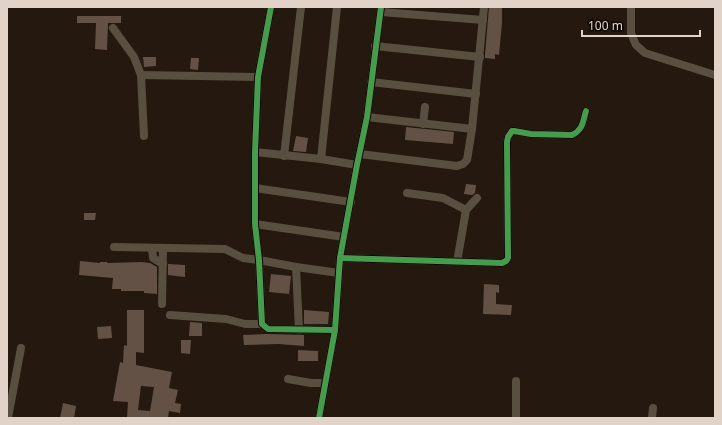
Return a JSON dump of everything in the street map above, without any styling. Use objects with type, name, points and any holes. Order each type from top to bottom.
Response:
[{"type":"street","points":[[262,324],[259,260],[255,224],[255,152],[258,77],[271,7]]},
{"type":"street","points":[[284,156],[302,7]]},
{"type":"street","points":[[321,160],[337,7]]},
{"type":"street","points":[[360,154],[457,166],[463,164],[467,160],[476,94],[484,7]]},
{"type":"street","points":[[631,7],[631,33],[636,45],[645,53],[715,75]]},
{"type":"street","points":[[319,418],[335,330],[340,258],[367,117],[381,10],[483,20]]},
{"type":"street","points":[[113,28],[134,57],[140,75],[144,136]]},
{"type":"street","points":[[376,46],[480,57]]},
{"type":"street","points":[[140,75],[258,77]]},
{"type":"street","points":[[371,82],[476,94]]},
{"type":"street","points":[[423,124],[425,106]]},
{"type":"street","points":[[340,258],[502,263],[506,261],[508,258],[509,134],[514,131],[530,134],[572,135],[582,126],[586,111]]},
{"type":"street","points":[[367,117],[472,129]]},
{"type":"street","points":[[255,152],[357,166]]},
{"type":"street","points":[[255,188],[351,202]]},
{"type":"street","points":[[407,193],[443,198],[466,210]]},
{"type":"street","points":[[457,262],[466,210],[477,198]]},
{"type":"street","points":[[255,224],[344,238]]},
{"type":"street","points":[[114,247],[225,249],[239,258],[339,273]]},
{"type":"street","points":[[152,248],[154,258],[162,264]]},
{"type":"street","points":[[162,304],[163,248]]},
{"type":"street","points":[[296,267],[298,330]]},
{"type":"street","points":[[170,315],[226,319],[245,324],[262,324],[268,329],[335,330]]},
{"type":"street","points":[[8,413],[20,348]]},
{"type":"street","points":[[288,379],[311,383],[325,383]]},
{"type":"street","points":[[516,381],[516,418]]},
{"type":"street","points":[[652,418],[653,408]]},
{"type":"building","points":[[489,7],[502,7],[499,55],[495,54],[495,59],[485,58]]},
{"type":"building","points":[[77,16],[121,16],[121,23],[108,23],[107,50],[95,49],[96,23],[77,23]]},
{"type":"building","points":[[143,57],[156,57],[156,66],[144,67]]},
{"type":"building","points":[[191,58],[199,58],[198,70],[190,69]]},
{"type":"building","points":[[406,127],[454,132],[453,144],[405,140]]},
{"type":"building","points":[[296,136],[308,138],[306,152],[293,151]]},
{"type":"building","points":[[466,184],[476,185],[475,193],[472,195],[464,194]]},
{"type":"building","points":[[84,213],[96,213],[95,220],[84,220]]},
{"type":"building","points":[[80,261],[100,263],[150,263],[157,267],[157,294],[144,293],[144,291],[121,291],[121,289],[112,289],[113,278],[79,275]]},
{"type":"building","points":[[168,264],[185,265],[185,277],[168,275]]},
{"type":"building","points":[[271,274],[291,276],[289,294],[269,292]]},
{"type":"building","points":[[484,284],[499,285],[499,293],[496,292],[496,304],[512,305],[511,315],[483,314]]},
{"type":"building","points":[[127,310],[144,310],[144,353],[136,352],[136,365],[172,372],[169,388],[178,390],[175,403],[181,404],[180,413],[169,411],[168,418],[127,418],[128,402],[113,401],[120,362],[123,363],[124,345],[127,346]],"holes":[[[141,386],[154,387],[150,411],[138,410]]]},
{"type":"building","points":[[304,310],[329,312],[328,324],[304,324]]},
{"type":"building","points":[[190,322],[202,323],[202,336],[189,336]]},
{"type":"building","points":[[111,326],[112,338],[98,339],[97,327]]},
{"type":"building","points":[[243,335],[304,335],[304,346],[278,344],[244,345]]},
{"type":"building","points":[[181,340],[191,340],[190,354],[181,353]]},
{"type":"building","points":[[298,350],[318,351],[318,361],[298,361]]},
{"type":"building","points":[[63,403],[76,406],[74,418],[60,418]]},
{"type":"cycle path","points":[[271,7],[258,77],[255,152],[255,224],[259,260],[262,324],[268,329],[335,330]]},
{"type":"cycle path","points":[[319,418],[335,330],[340,258],[367,117],[381,7]]},
{"type":"cycle path","points":[[340,258],[502,263],[506,261],[508,258],[508,137],[512,131],[531,134],[572,135],[580,128],[586,111]]}]
